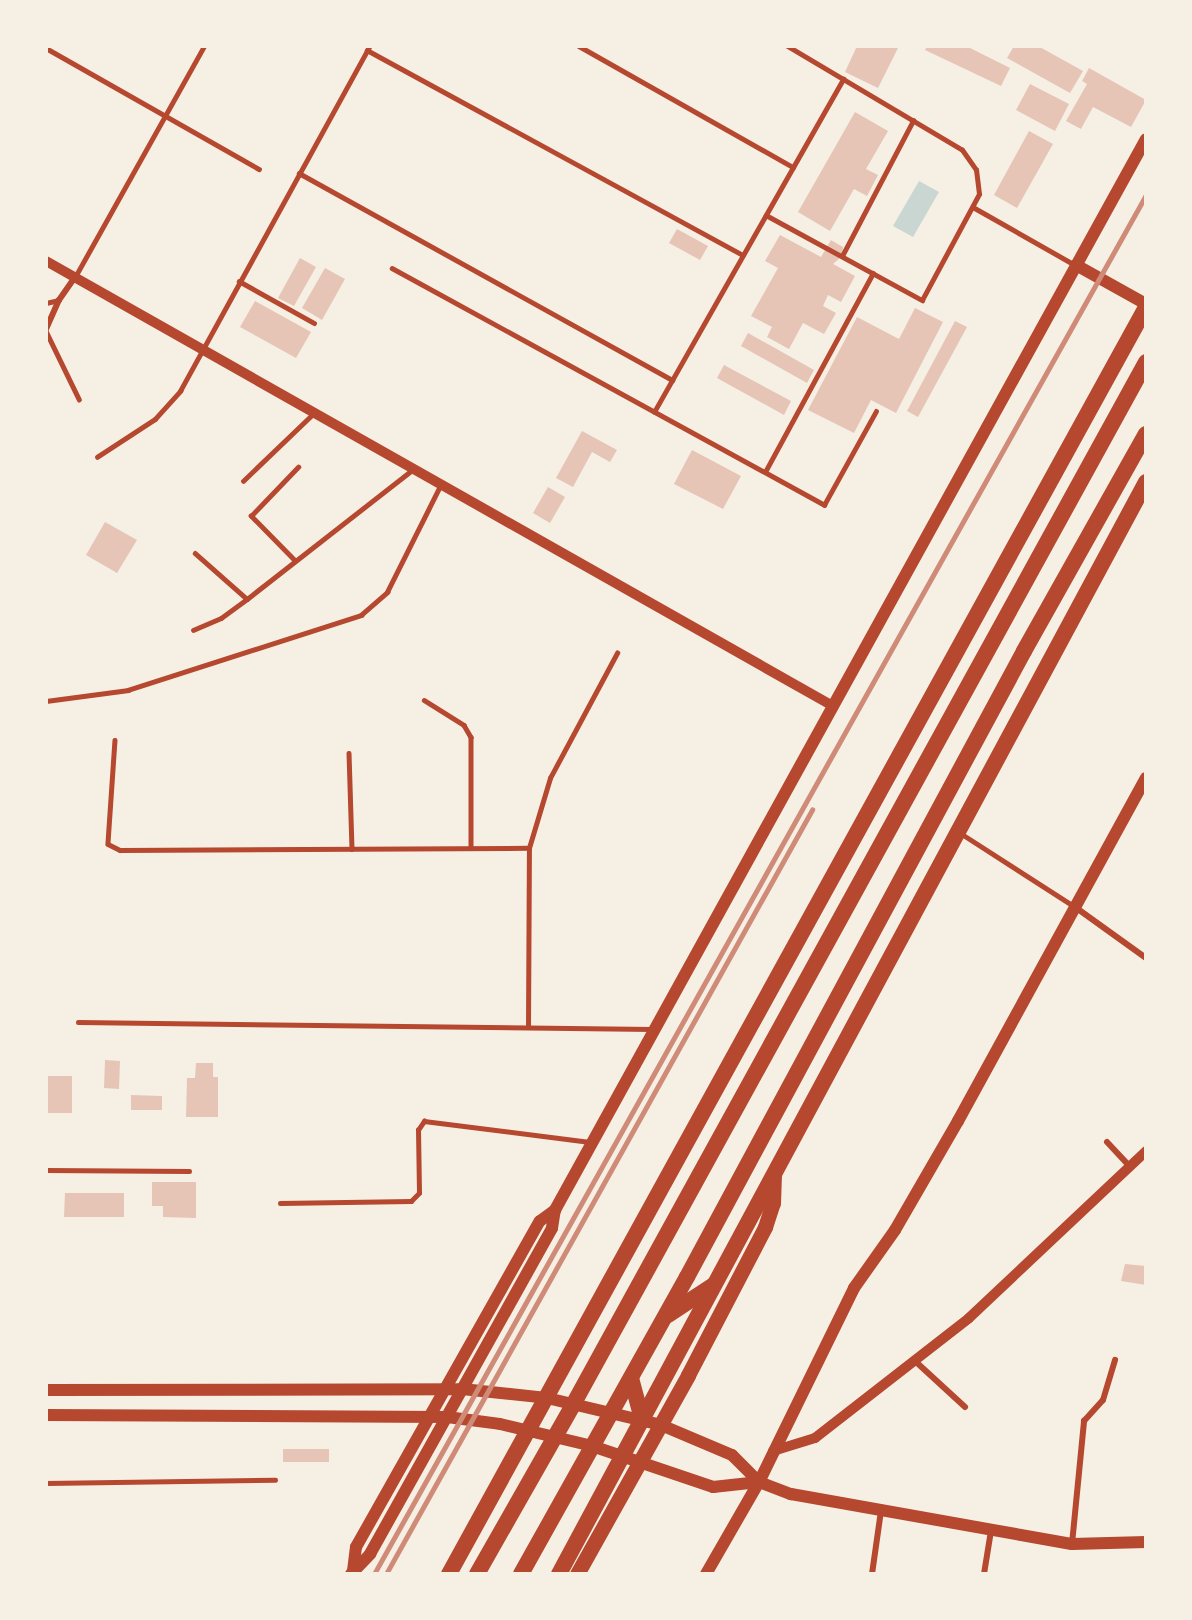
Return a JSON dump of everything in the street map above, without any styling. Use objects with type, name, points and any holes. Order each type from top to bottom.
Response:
[{"type":"highway","points":[[449,1574],[1146,306]]},
{"type":"highway","points":[[477,1574],[574,1403],[1146,362]]},
{"type":"highway","points":[[521,1574],[666,1316],[1018,661],[1146,434]]},
{"type":"highway","points":[[559,1574],[632,1459],[642,1419],[1146,482]]},
{"type":"highway","points":[[666,1316],[715,1284]]},
{"type":"highway","points":[[631,1378],[642,1419]]},
{"type":"main road","points":[[352,1572],[370,1554],[552,1228],[555,1210],[1146,139]]},
{"type":"main road","points":[[1076,265],[1146,306]]},
{"type":"main road","points":[[706,1574],[759,1482],[854,1288],[895,1230],[1146,778]]},
{"type":"main road","points":[[577,1574],[632,1459],[661,1425],[765,1227],[772,1203],[774,1175]]},
{"type":"main road","points":[[352,1572],[356,1547],[540,1221],[555,1210]]},
{"type":"main road","points":[[46,1390],[462,1389],[547,1398],[613,1411],[661,1425],[732,1455],[759,1482],[791,1494],[1072,1544],[1146,1542]]},
{"type":"main road","points":[[46,1415],[447,1417],[528,1430],[592,1446],[713,1487],[759,1482]]},
{"type":"street","points":[[46,261],[834,705]]},
{"type":"street","points":[[46,330],[59,300],[75,277]]},
{"type":"street","points":[[959,833],[1075,907],[1146,958]]},
{"type":"street","points":[[1107,1142],[1129,1166]]},
{"type":"street","points":[[773,1451],[815,1438],[969,1318],[1146,1151]]},
{"type":"street","points":[[1072,1544],[1085,1417],[1103,1400],[1115,1360]]},
{"type":"street","points":[[915,1361],[965,1407]]},
{"type":"street","points":[[872,1574],[881,1511]]},
{"type":"street","points":[[984,1574],[991,1531]]},
{"type":"lane","points":[[75,277],[204,46]]},
{"type":"lane","points":[[579,46],[793,166]]},
{"type":"lane","points":[[766,214],[922,300],[973,207],[979,186],[973,162],[962,150],[787,46]]},
{"type":"lane","points":[[46,48],[163,117],[259,169]]},
{"type":"lane","points":[[97,457],[155,419],[172,401],[369,48],[743,255]]},
{"type":"lane","points":[[654,412],[843,79]]},
{"type":"lane","points":[[842,256],[913,121]]},
{"type":"lane","points":[[299,173],[673,380]]},
{"type":"lane","points":[[973,207],[1076,265]]},
{"type":"lane","points":[[392,268],[824,505],[876,411]]},
{"type":"lane","points":[[765,472],[873,273]]},
{"type":"lane","points":[[239,281],[314,323]]},
{"type":"lane","points":[[46,303],[59,300]]},
{"type":"lane","points":[[46,330],[79,399]]},
{"type":"lane","points":[[243,481],[314,413]]},
{"type":"lane","points":[[295,561],[251,516],[298,467]]},
{"type":"lane","points":[[194,630],[221,618],[247,599],[414,469]]},
{"type":"lane","points":[[46,701],[128,690],[361,615],[387,592],[441,484]]},
{"type":"lane","points":[[195,553],[247,599]]},
{"type":"lane","points":[[528,1027],[529,848],[550,778],[617,653]]},
{"type":"lane","points":[[424,700],[464,724],[471,737],[471,848]]},
{"type":"lane","points":[[116,740],[108,844],[120,850],[529,848]]},
{"type":"lane","points":[[349,753],[352,849]]},
{"type":"lane","points":[[78,1022],[655,1029]]},
{"type":"lane","points":[[280,1203],[411,1201],[419,1193],[418,1130],[424,1121],[593,1142]]},
{"type":"lane","points":[[46,1170],[189,1171]]},
{"type":"lane","points":[[46,1483],[275,1480]]},
{"type":"shaded area","points":[[919,181],[939,192],[913,237],[893,226]]},
{"type":"building","points":[[857,46],[899,46],[878,88],[845,72]]},
{"type":"building","points":[[927,46],[966,46],[1010,68],[1001,86],[925,50]]},
{"type":"building","points":[[1014,46],[1038,46],[1083,71],[1070,93],[1007,58]]},
{"type":"building","points":[[1089,68],[1146,100],[1131,127],[1093,107],[1081,129],[1066,121],[1087,84],[1082,81]]},
{"type":"building","points":[[1030,84],[1069,104],[1055,131],[1016,110]]},
{"type":"building","points":[[855,112],[888,131],[866,169],[878,175],[867,196],[854,189],[830,231],[798,212]]},
{"type":"building","points":[[1029,131],[1053,144],[1017,208],[994,195]]},
{"type":"building","points":[[677,229],[708,246],[700,260],[669,243]]},
{"type":"building","points":[[780,235],[821,257],[831,240],[843,247],[842,256],[833,264],[855,276],[841,302],[828,295],[823,306],[836,313],[824,334],[803,323],[789,349],[767,337],[772,327],[751,316],[778,268],[765,261]]},
{"type":"building","points":[[300,258],[316,267],[294,306],[278,298]]},
{"type":"building","points":[[325,268],[345,279],[322,320],[302,308]]},
{"type":"building","points":[[255,301],[311,332],[296,358],[240,327]]},
{"type":"building","points":[[915,308],[943,322],[896,413],[871,400],[854,433],[808,410],[857,317],[899,339]]},
{"type":"building","points":[[955,321],[967,327],[918,417],[907,411]]},
{"type":"building","points":[[748,333],[814,370],[807,383],[741,346]]},
{"type":"building","points":[[724,365],[791,401],[784,415],[717,378]]},
{"type":"building","points":[[582,431],[617,450],[610,462],[592,452],[573,487],[556,478]]},
{"type":"building","points":[[692,450],[741,476],[723,509],[674,484]]},
{"type":"building","points":[[548,487],[565,497],[550,523],[533,513]]},
{"type":"building","points":[[105,522],[137,540],[117,573],[86,555]]},
{"type":"building","points":[[105,1060],[120,1061],[119,1089],[104,1088]]},
{"type":"building","points":[[196,1063],[213,1063],[213,1077],[218,1077],[218,1117],[186,1117],[187,1078],[195,1078]]},
{"type":"building","points":[[46,1076],[72,1076],[72,1113],[46,1113]]},
{"type":"building","points":[[131,1095],[162,1096],[162,1110],[131,1110]]},
{"type":"building","points":[[152,1182],[196,1182],[196,1218],[163,1217],[163,1206],[152,1206]]},
{"type":"building","points":[[65,1193],[124,1193],[124,1217],[64,1217]]},
{"type":"building","points":[[1125,1264],[1146,1266],[1146,1285],[1121,1281]]},
{"type":"building","points":[[283,1449],[329,1449],[329,1462],[283,1462]]},
{"type":"railway","points":[[374,1574],[1146,195]]},
{"type":"railway","points":[[386,1574],[812,810]]}]
